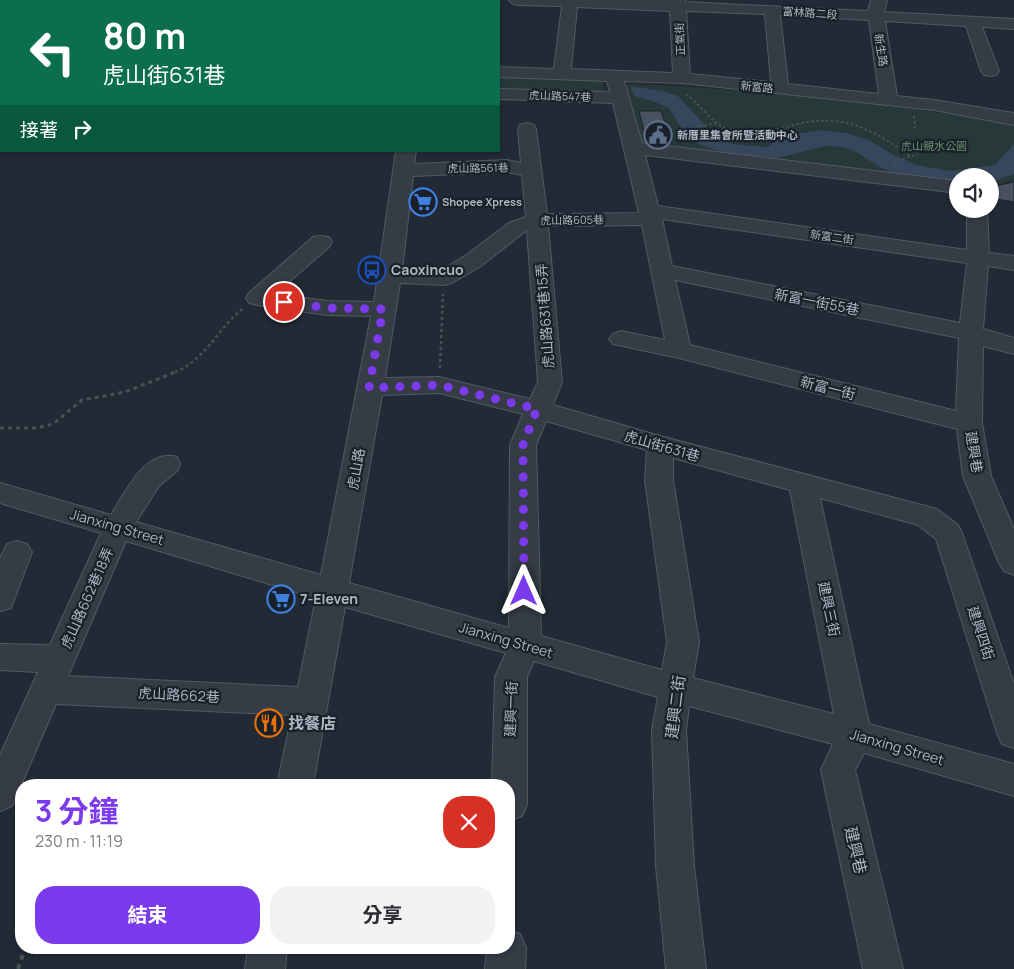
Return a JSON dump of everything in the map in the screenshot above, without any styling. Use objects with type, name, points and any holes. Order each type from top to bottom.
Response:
[{"type":"street","name":"富林路二段","points":[[517,0],[678,3],[876,17],[1014,24]]},
{"type":"street","name":"新生路","points":[[880,0],[876,8],[876,17],[890,101]]},
{"type":"street","points":[[562,74],[570,2]]},
{"type":"street","name":"正氣街","points":[[673,78],[678,3]]},
{"type":"street","points":[[772,10],[780,89]]},
{"type":"street","points":[[972,21],[990,70]]},
{"type":"street","name":"新富路","points":[[500,72],[673,78],[934,105],[1014,119]]},
{"type":"street","points":[[614,75],[635,148],[679,350]]},
{"type":"street","name":"虎山路547巷","points":[[500,94],[620,98]]},
{"type":"street","points":[[527,128],[537,220]]},
{"type":"street","points":[[635,148],[949,186]]},
{"type":"street","name":"虎山路561巷","points":[[405,161],[507,166],[531,171]]},
{"type":"street","name":"虎山路","points":[[297,779],[360,450],[369,388],[390,276],[405,161]]},
{"type":"street","name":"虎山路605巷","points":[[444,278],[473,261],[516,227],[537,220],[650,215]]},
{"type":"street","name":"新富二街","points":[[650,215],[1014,263]]},
{"type":"street","points":[[969,423],[971,334],[978,258],[978,218]]},
{"type":"street","name":"虎山路631巷15弄","points":[[537,220],[550,382],[537,409]]},
{"type":"street","points":[[256,298],[321,242]]},
{"type":"street","name":"新富一街55巷","points":[[663,271],[971,334],[1014,346]]},
{"type":"street","points":[[390,276],[444,278]]},
{"type":"street","points":[[256,298],[328,308],[383,309]]},
{"type":"street","name":"新富一街","points":[[621,338],[679,350],[969,423]]},
{"type":"street","name":"虎山街631巷","points":[[369,388],[439,385],[537,409],[660,446],[928,517],[948,533]]},
{"type":"street","name":"建興一街","points":[[509,779],[511,677],[525,646],[523,445],[537,409]]},
{"type":"street","name":"建興巷","points":[[969,423],[976,476],[1014,563]]},
{"type":"street","name":"建興二街","points":[[660,446],[659,480],[683,642],[670,730],[675,866],[686,969]]},
{"type":"street","name":"虎山路662巷18弄","points":[[0,794],[118,527],[148,479],[167,464]]},
{"type":"street","name":"建興三街","points":[[803,484],[855,734]]},
{"type":"street","name":"Jianxing Street","points":[[0,493],[525,646],[676,688],[855,734],[1014,780]]},
{"type":"street","name":"建興四街","points":[[948,533],[1014,732]]},
{"type":"street","points":[[0,599],[17,552]]},
{"type":"street","points":[[0,657],[60,658]]},
{"type":"street","name":"虎山路662巷","points":[[48,688],[311,702]]},
{"type":"street","name":"建興巷","points":[[855,734],[838,770],[883,969]]},
{"type":"street","points":[[265,969],[267,954]]},
{"type":"street","points":[[505,969],[506,954]]},
{"type":"path","points":[[673,78],[716,123],[735,131],[767,134],[805,122],[841,120],[866,128],[885,138],[910,156]]},
{"type":"path","points":[[679,131],[716,123]]},
{"type":"path","points":[[904,158],[918,154]]},
{"type":"path","points":[[439,385],[444,278]]},
{"type":"path","points":[[0,428],[37,428],[53,424],[82,400],[125,392],[188,367],[199,357],[228,321],[256,298]]},
{"type":"path","points":[[18,969],[23,954]]},
{"type":"green space","points":[[500,77],[602,81],[605,93],[500,89]]},
{"type":"green space","name":"虎山親水公園","points":[[626,84],[772,93],[918,109],[1014,124],[1014,181],[999,185],[999,168],[949,168],[949,183],[641,146]]},
{"type":"water","points":[[630,86],[663,91],[678,96],[714,135],[732,144],[768,147],[777,140],[796,134],[822,130],[846,133],[868,140],[916,165],[949,171],[949,181],[896,174],[881,168],[860,154],[844,147],[825,146],[778,158],[724,153],[688,140],[669,108],[635,96]]},
{"type":"water","points":[[1014,144],[1014,174],[999,179],[999,168],[972,168],[995,165]]},
{"type":"building","name":"新厝里集會所暨活動中心","points":[[639,111],[661,111],[672,144],[647,142]]},
{"type":"building","points":[[1014,182],[1014,202],[999,200],[999,185]]},
{"type":"place","name":"新厝里集會所暨活動中心","points":[[658,135]]},
{"type":"place","name":"Shopee Xpress","points":[[423,202]]},
{"type":"place","name":"Caoxincuo","points":[[372,270]]},
{"type":"place","name":"7-Eleven","points":[[281,599]]},
{"type":"place","name":"找餐店","points":[[269,723]]},
{"type":"route","points":[[284,302],[328,308],[383,309],[369,388],[439,385],[537,409],[523,445],[524,591]]}]
